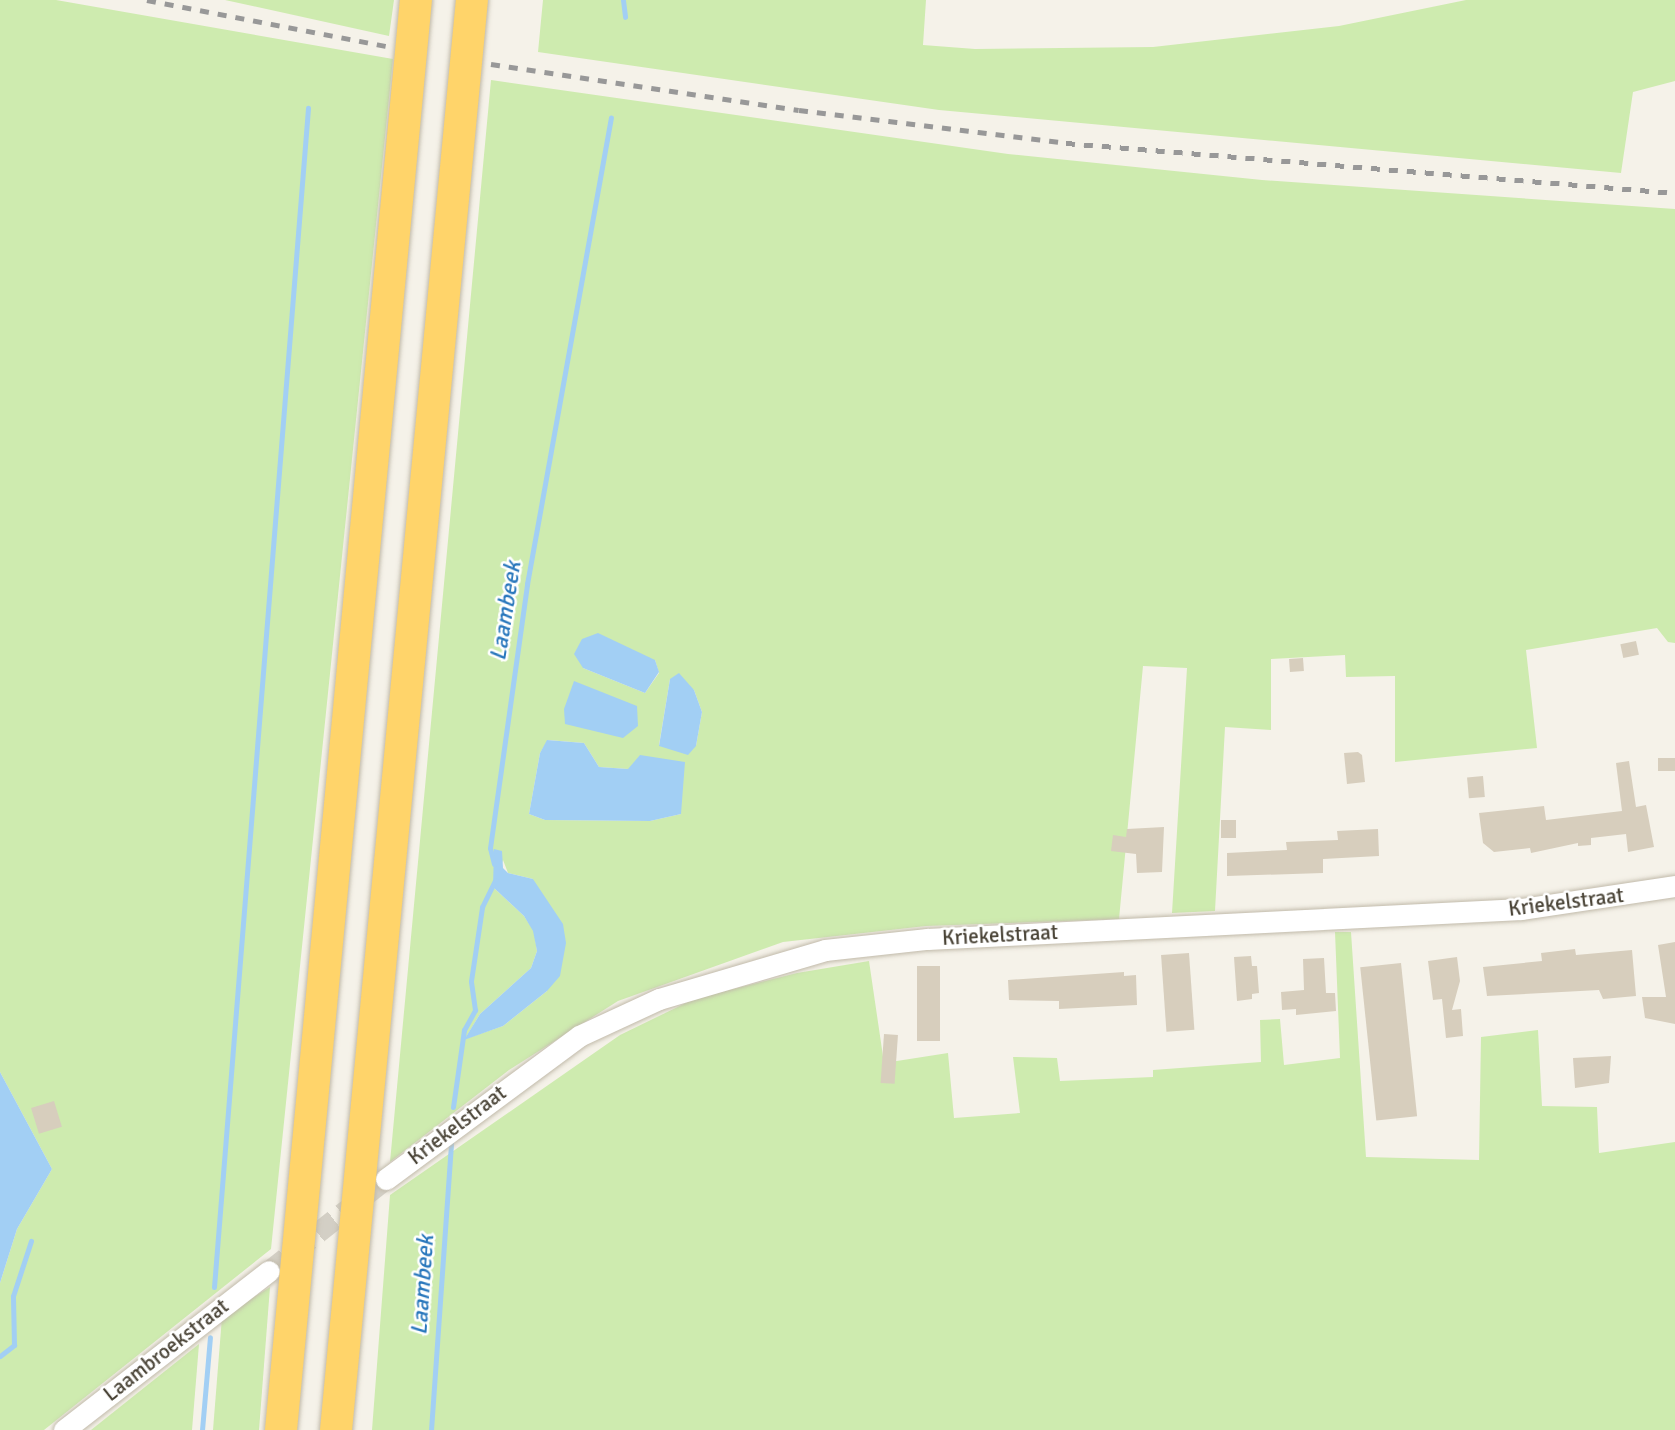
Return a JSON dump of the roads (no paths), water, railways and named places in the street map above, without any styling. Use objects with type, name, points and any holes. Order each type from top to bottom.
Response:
[{"type":"highway","points":[[281,1430],[416,0]]},
{"type":"highway","points":[[336,1430],[472,0]]},
{"type":"street","name":"Kriekelstraat","points":[[386,1179],[579,1036],[659,999],[825,950],[927,939],[1521,909],[1675,886]]},
{"type":"street","name":"Laambroekstraat","points":[[64,1430],[269,1271]]},
{"type":"water","points":[[598,633],[655,660],[659,672],[645,693],[583,668],[574,654],[582,639]]},
{"type":"water","points":[[679,673],[694,690],[702,712],[696,746],[688,755],[659,746],[670,679]]},
{"type":"water","points":[[574,681],[637,706],[638,726],[623,738],[565,724],[564,709]]},
{"type":"water","points":[[547,740],[584,743],[599,767],[628,769],[640,755],[685,762],[681,814],[650,821],[545,820],[529,814],[540,753]]},
{"type":"water","points":[[494,849],[502,851],[503,868],[508,873],[533,879],[563,924],[566,943],[560,976],[547,991],[503,1026],[464,1040],[480,1014],[531,968],[537,951],[533,931],[524,916],[493,887]]},
{"type":"water","points":[[0,1072],[52,1169],[17,1229],[0,1283]]},
{"type":"waterway","name":"Laambeek","points":[[623,0],[625,17]]},
{"type":"waterway","points":[[214,1287],[308,108]]},
{"type":"waterway","name":"Laambeek","points":[[494,864],[490,848],[527,584],[611,118]]},
{"type":"waterway","name":"Laambeek","points":[[453,1107],[464,1030],[475,1010],[471,981],[482,907],[495,880]]},
{"type":"waterway","name":"Laambeek","points":[[431,1430],[451,1143]]},
{"type":"waterway","points":[[0,1356],[14,1345],[13,1296],[31,1241]]},
{"type":"waterway","points":[[202,1430],[210,1337]]},
{"type":"tunnel","points":[[269,1271],[386,1179]]},
{"type":"railway","points":[[147,0],[387,46]]},
{"type":"railway","points":[[491,64],[799,110],[1066,143],[1675,193]]}]
